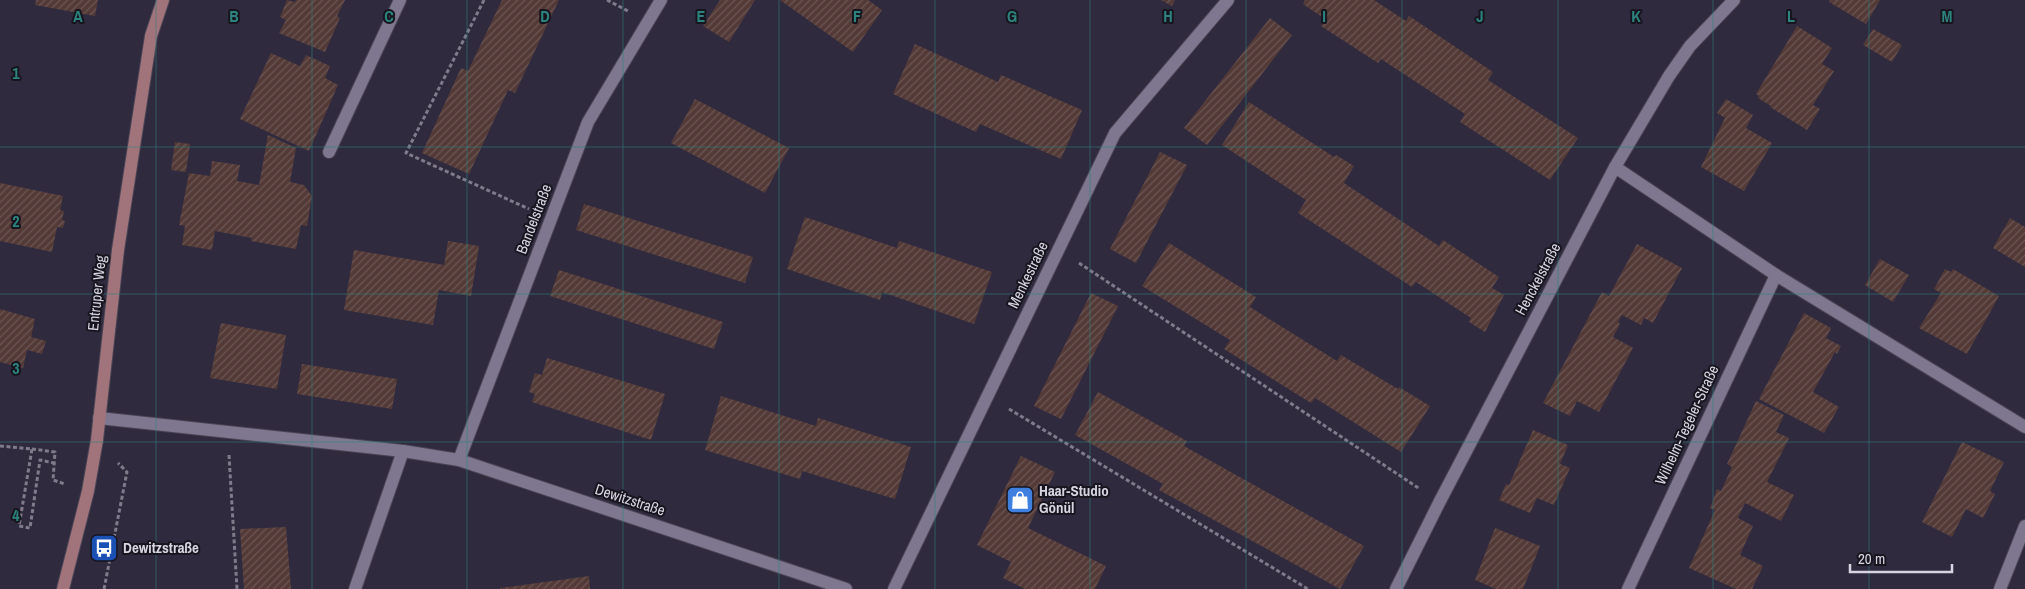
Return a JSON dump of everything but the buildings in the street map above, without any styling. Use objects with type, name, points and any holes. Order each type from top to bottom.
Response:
[{"type":"main road","name":"Entruper Weg","points":[[63,589],[88,491],[97,440],[118,250],[150,36],[163,0]]},
{"type":"street","points":[[328,152],[400,0]]},
{"type":"street","name":"Bandelstraße","points":[[459,460],[588,122],[661,0]]},
{"type":"street","name":"Menkestraße","points":[[894,589],[1115,134],[1228,0]]},
{"type":"street","name":"Henckelstraße","points":[[1396,589],[1615,167],[1669,76],[1690,46],[1734,0]]},
{"type":"street","points":[[1615,167],[1776,275],[2025,427]]},
{"type":"street","name":"Wilhelm-Tegeler-Straße","points":[[1628,589],[1776,275]]},
{"type":"street","name":"Dewitzstraße","points":[[99,418],[403,451],[459,460],[846,589]]},
{"type":"street","points":[[354,589],[403,451]]},
{"type":"street","points":[[2000,589],[2025,526]]},
{"type":"path","points":[[484,0],[406,154],[551,219]]},
{"type":"path","points":[[1059,250],[1440,501]]},
{"type":"path","points":[[988,396],[1308,589]]},
{"type":"path","points":[[97,440],[127,472],[104,589]]},
{"type":"path","points":[[0,446],[56,452]]},
{"type":"path","points":[[32,450],[19,526],[30,528],[40,460],[54,463]]},
{"type":"path","points":[[231,469],[237,589]]},
{"type":"place","name":"Haar-Studio Gönül","points":[[1020,500]]},
{"type":"place","name":"Dewitzstraße","points":[[104,548]]}]
